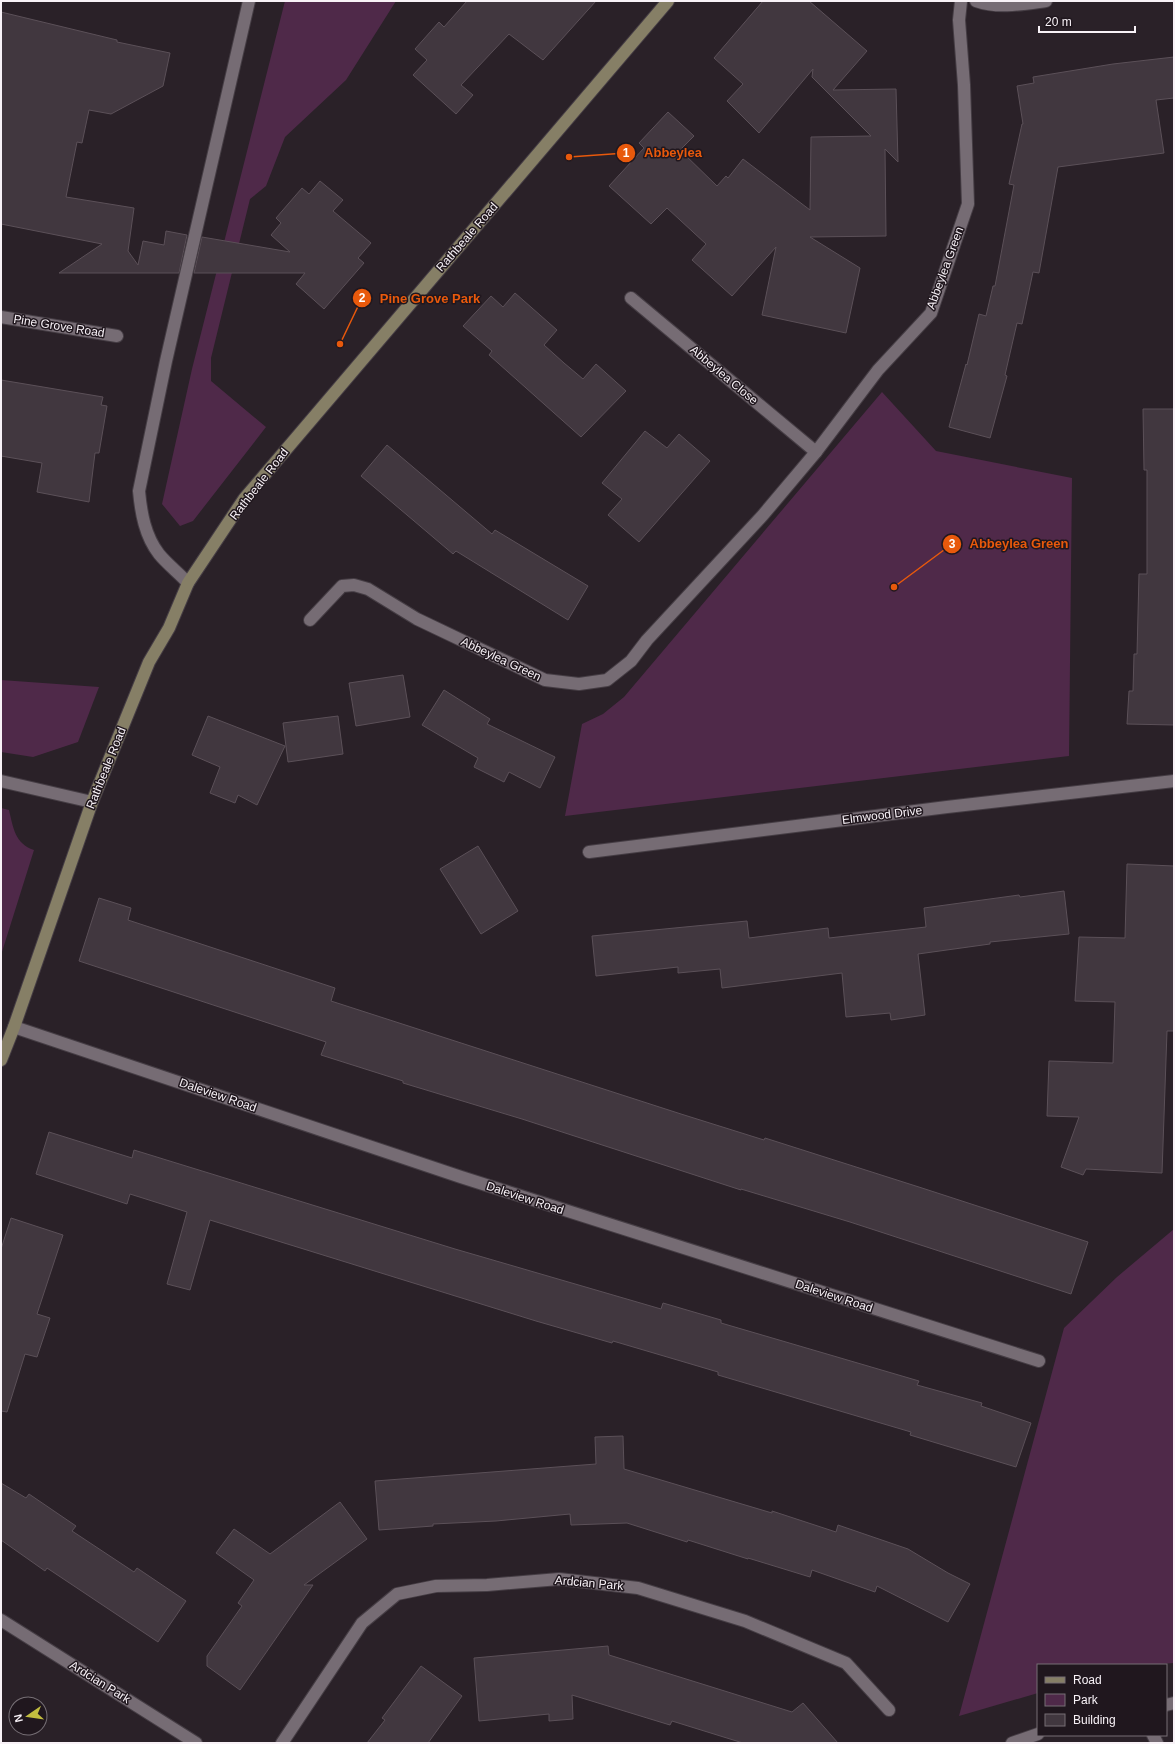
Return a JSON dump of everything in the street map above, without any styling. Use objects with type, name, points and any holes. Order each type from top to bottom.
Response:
[{"type":"main road","name":"Rathbeale Road","points":[[1,1060],[14,1027],[92,802],[149,662],[169,628],[188,583],[244,499],[668,1]]},
{"type":"street","points":[[188,583],[159,554],[148,534],[141,509],[139,491],[166,361],[249,1]]},
{"type":"street","name":"Abbeylea Green","points":[[310,620],[342,586],[354,585],[368,589],[417,619],[545,680],[579,684],[607,680],[632,661],[648,640],[763,515],[816,452],[878,370],[930,313],[968,204],[964,85],[959,20],[962,1]]},
{"type":"street","points":[[976,1],[987,5],[1026,4],[1046,1]]},
{"type":"street","name":"Abbeylea Close","points":[[631,298],[816,452]]},
{"type":"street","name":"Pine Grove Road","points":[[1,317],[117,336]]},
{"type":"street","points":[[1,781],[92,802]]},
{"type":"street","name":"Elmwood Drive","points":[[589,852],[948,807],[1174,781]]},
{"type":"street","name":"Daleview Road","points":[[14,1027],[468,1179],[1039,1361]]},
{"type":"street","name":"Ardcian Park","points":[[282,1743],[362,1622],[397,1594],[436,1586],[487,1585],[558,1579],[638,1588],[745,1621],[846,1663],[890,1710]]},
{"type":"street","name":"Ardcian Park","points":[[2,1623],[196,1743]]},
{"type":"street","points":[[1012,1743],[1037,1734]]},
{"type":"green space","points":[[285,1],[396,1],[346,80],[285,137],[266,186],[250,199],[211,358],[211,381],[266,427],[193,521],[180,526],[162,504],[192,369]]},
{"type":"green space","points":[[882,392],[936,451],[1072,478],[1069,756],[565,816],[582,724],[603,714],[624,697]]},
{"type":"green space","points":[[1,680],[99,687],[78,742],[33,757],[1,752]]},
{"type":"green space","points":[[1,808],[9,810],[14,829],[19,839],[23,844],[34,850],[1,955]]},
{"type":"green space","points":[[1174,1229],[1174,1663],[1037,1664],[1037,1693],[959,1716],[1064,1328],[1117,1277]]},
{"type":"building","points":[[467,1],[596,1],[543,60],[509,34],[461,85],[473,95],[456,114],[413,75],[427,60],[415,49],[439,22],[444,27]]},
{"type":"building","points":[[763,1],[809,1],[867,51],[833,90],[896,89],[898,162],[885,149],[886,236],[810,237],[860,268],[846,333],[762,315],[776,247],[732,296],[692,260],[706,244],[667,208],[651,224],[609,186],[644,148],[639,143],[668,112],[694,136],[680,150],[717,186],[726,176],[728,178],[743,159],[810,210],[811,137],[871,136],[812,77],[813,69],[759,133],[727,101],[743,84],[714,58]]},
{"type":"building","points":[[1,12],[117,40],[117,42],[170,53],[163,86],[111,114],[89,110],[82,143],[77,142],[66,197],[134,208],[128,251],[138,265],[143,241],[164,245],[166,231],[187,235],[179,273],[59,273],[102,244],[1,224]]},
{"type":"building","points":[[1174,57],[1174,98],[1156,100],[1164,153],[1058,167],[1039,273],[1033,272],[1022,324],[1017,323],[1005,375],[1007,376],[990,438],[949,427],[966,364],[967,365],[979,314],[986,316],[993,286],[995,286],[1014,185],[1009,184],[1023,124],[1017,86],[1034,83],[1033,77],[1113,64]]},
{"type":"building","points":[[320,181],[343,200],[333,211],[371,243],[358,258],[364,263],[324,309],[296,284],[305,273],[194,273],[202,237],[290,252],[271,235],[281,223],[276,218],[302,188],[309,194]]},
{"type":"building","points":[[515,293],[557,330],[544,345],[564,363],[583,379],[596,364],[626,391],[581,437],[489,355],[492,351],[463,326],[491,296],[503,307]]},
{"type":"building","points":[[1,380],[103,397],[101,405],[107,406],[99,453],[95,453],[89,502],[37,492],[42,463],[1,456]]},
{"type":"building","points":[[1143,409],[1174,409],[1174,725],[1127,724],[1129,691],[1133,691],[1134,654],[1137,654],[1139,574],[1147,574],[1147,470],[1144,470]]},
{"type":"building","points":[[645,431],[667,448],[679,434],[710,461],[639,542],[608,515],[622,499],[602,483]]},
{"type":"building","points":[[387,445],[492,534],[495,530],[588,586],[568,620],[456,551],[453,554],[361,476]]},
{"type":"building","points":[[403,675],[410,717],[356,726],[349,683]]},
{"type":"building","points":[[444,690],[490,719],[487,724],[555,757],[540,788],[509,772],[504,782],[474,767],[478,758],[422,725]]},
{"type":"building","points":[[208,716],[285,746],[257,805],[238,795],[235,803],[210,793],[220,767],[192,755]]},
{"type":"building","points":[[338,716],[343,754],[288,762],[283,723]]},
{"type":"building","points":[[478,846],[518,911],[481,934],[440,869]]},
{"type":"building","points":[[1127,864],[1174,866],[1174,1031],[1167,1031],[1162,1173],[1086,1169],[1083,1175],[1061,1167],[1079,1117],[1047,1116],[1049,1061],[1113,1063],[1115,1002],[1075,1001],[1079,937],[1125,938]]},
{"type":"building","points":[[1064,891],[1069,934],[990,942],[990,944],[918,954],[925,1015],[891,1020],[890,1013],[846,1017],[842,973],[722,988],[720,969],[678,973],[678,967],[596,976],[592,936],[747,921],[749,938],[828,928],[829,938],[926,927],[924,908],[1019,895],[1020,897]]},
{"type":"building","points":[[99,898],[131,908],[128,920],[335,988],[331,1001],[681,1114],[764,1140],[765,1138],[1088,1242],[1071,1294],[850,1222],[741,1190],[522,1119],[403,1083],[403,1081],[321,1055],[326,1042],[79,961]]},
{"type":"building","points":[[49,1132],[132,1158],[134,1150],[455,1249],[661,1309],[663,1303],[721,1320],[721,1323],[919,1381],[917,1385],[982,1403],[981,1406],[1031,1423],[1016,1467],[910,1435],[911,1432],[718,1375],[718,1372],[613,1341],[612,1343],[536,1321],[210,1220],[190,1290],[167,1284],[187,1212],[130,1194],[127,1204],[36,1174]]},
{"type":"building","points":[[11,1218],[63,1235],[37,1314],[50,1318],[37,1357],[25,1354],[7,1412],[1,1411],[1,1249]]},
{"type":"building","points":[[623,1436],[624,1469],[772,1513],[772,1511],[836,1532],[838,1525],[908,1549],[948,1573],[970,1584],[948,1622],[877,1586],[875,1592],[812,1570],[810,1577],[688,1540],[687,1542],[627,1523],[571,1525],[570,1514],[496,1521],[433,1524],[433,1526],[379,1530],[375,1481],[596,1464],[595,1437]]},
{"type":"building","points":[[1,1483],[26,1498],[29,1494],[76,1526],[72,1531],[134,1572],[137,1568],[186,1601],[158,1642],[47,1568],[45,1571],[1,1540]]},
{"type":"building","points":[[340,1502],[367,1539],[304,1585],[313,1585],[240,1690],[207,1666],[207,1656],[242,1606],[238,1603],[254,1580],[216,1553],[234,1529],[270,1554]]},
{"type":"building","points":[[608,1646],[609,1655],[792,1712],[803,1703],[838,1743],[743,1743],[672,1721],[670,1725],[572,1695],[573,1719],[549,1721],[549,1714],[479,1721],[474,1658]]},
{"type":"building","points":[[421,1666],[462,1696],[428,1743],[367,1743],[385,1720],[382,1718]]},
{"type":"place","name":"Abbeylea","points":[[569,157]]},
{"type":"place","name":"Pine Grove Park","points":[[340,344]]},
{"type":"place","name":"Abbeylea Green","points":[[894,587]]}]
